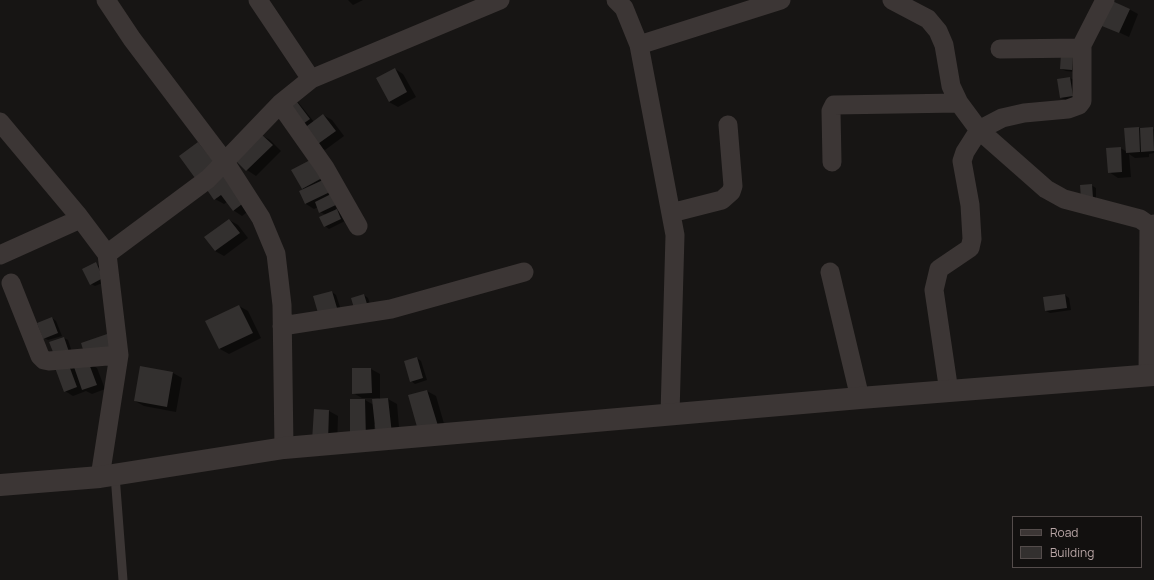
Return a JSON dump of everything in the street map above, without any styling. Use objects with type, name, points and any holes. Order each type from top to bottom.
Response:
[{"type":"street","points":[[106,0],[132,39],[225,162],[261,218],[276,254],[282,305],[284,448]]},
{"type":"street","points":[[258,0],[311,79]]},
{"type":"street","points":[[107,254],[208,179],[280,104],[311,79],[500,0]]},
{"type":"street","points":[[616,0],[624,8],[638,45],[675,235],[670,414]]},
{"type":"street","points":[[638,45],[759,3],[781,0]]},
{"type":"street","points":[[0,485],[107,476],[284,448],[860,398],[1151,376],[1151,224],[1140,219],[1064,199],[1046,189],[979,130],[959,103],[952,86],[944,46],[938,31],[928,19],[892,0]]},
{"type":"street","points":[[949,392],[934,290],[939,269],[970,248],[972,239],[970,205],[962,161],[965,152],[979,130],[1002,118],[1024,112],[1068,110],[1079,105],[1082,101],[1082,48],[1105,0]]},
{"type":"street","points":[[1000,49],[1082,48]]},
{"type":"street","points":[[832,162],[831,111],[834,106],[959,103]]},
{"type":"street","points":[[280,104],[325,168],[358,226]]},
{"type":"street","points":[[0,122],[107,254],[119,355],[107,476]]},
{"type":"street","points":[[671,213],[722,200],[731,192],[732,186],[728,125]]},
{"type":"street","points":[[0,255],[80,219]]},
{"type":"street","points":[[282,326],[391,309],[524,272]]},
{"type":"street","points":[[830,272],[860,398]]},
{"type":"street","points":[[11,283],[40,356],[44,360],[49,361],[119,355]]},
{"type":"lane","points":[[107,476],[123,580]]},
{"type":"building","points":[[1110,0],[1130,9],[1119,33],[1097,24]]},
{"type":"building","points":[[1061,54],[1073,55],[1072,70],[1060,69]]},
{"type":"building","points":[[395,68],[407,92],[389,102],[376,78]]},
{"type":"building","points":[[1070,77],[1073,96],[1060,98],[1057,79]]},
{"type":"building","points":[[294,98],[310,119],[300,126],[284,105]]},
{"type":"building","points":[[323,114],[336,131],[315,146],[303,129]]},
{"type":"building","points":[[1139,127],[1140,152],[1126,153],[1124,128]]},
{"type":"building","points":[[1153,127],[1154,151],[1141,152],[1140,128]]},
{"type":"building","points":[[261,134],[273,145],[246,171],[235,160]]},
{"type":"building","points":[[198,142],[215,163],[195,178],[179,156]]},
{"type":"building","points":[[1121,147],[1122,172],[1108,173],[1106,148]]},
{"type":"building","points":[[314,158],[324,177],[302,189],[291,170]]},
{"type":"building","points":[[225,172],[246,201],[233,211],[221,195],[214,200],[205,187]]},
{"type":"building","points":[[325,179],[332,191],[305,204],[299,191]]},
{"type":"building","points":[[1092,184],[1093,198],[1081,199],[1080,185]]},
{"type":"building","points":[[335,192],[340,203],[319,213],[315,202]]},
{"type":"building","points":[[337,209],[341,219],[324,227],[319,217]]},
{"type":"building","points":[[229,219],[240,233],[215,251],[204,237]]},
{"type":"building","points":[[96,262],[103,278],[90,285],[82,269]]},
{"type":"building","points":[[332,291],[337,308],[318,313],[313,296]]},
{"type":"building","points":[[364,294],[367,304],[354,308],[351,298]]},
{"type":"building","points":[[1065,294],[1067,308],[1045,311],[1043,297]]},
{"type":"building","points":[[239,305],[253,333],[219,349],[205,321]]},
{"type":"building","points":[[52,317],[58,333],[43,339],[37,323]]},
{"type":"building","points":[[110,333],[114,346],[85,356],[81,343]]},
{"type":"building","points":[[64,337],[69,352],[55,357],[49,342]]},
{"type":"building","points":[[417,357],[423,378],[410,382],[404,361]]},
{"type":"building","points":[[67,360],[77,387],[64,392],[54,365]]},
{"type":"building","points":[[88,361],[97,385],[82,390],[74,367]]},
{"type":"building","points":[[140,366],[173,372],[167,407],[134,401]]},
{"type":"building","points":[[352,368],[371,368],[372,393],[352,394]]},
{"type":"building","points":[[427,390],[439,429],[419,434],[408,395]]},
{"type":"building","points":[[388,398],[392,434],[376,436],[372,399]]},
{"type":"building","points":[[350,399],[365,399],[366,440],[350,440]]},
{"type":"building","points":[[314,409],[329,410],[328,442],[312,441]]}]
